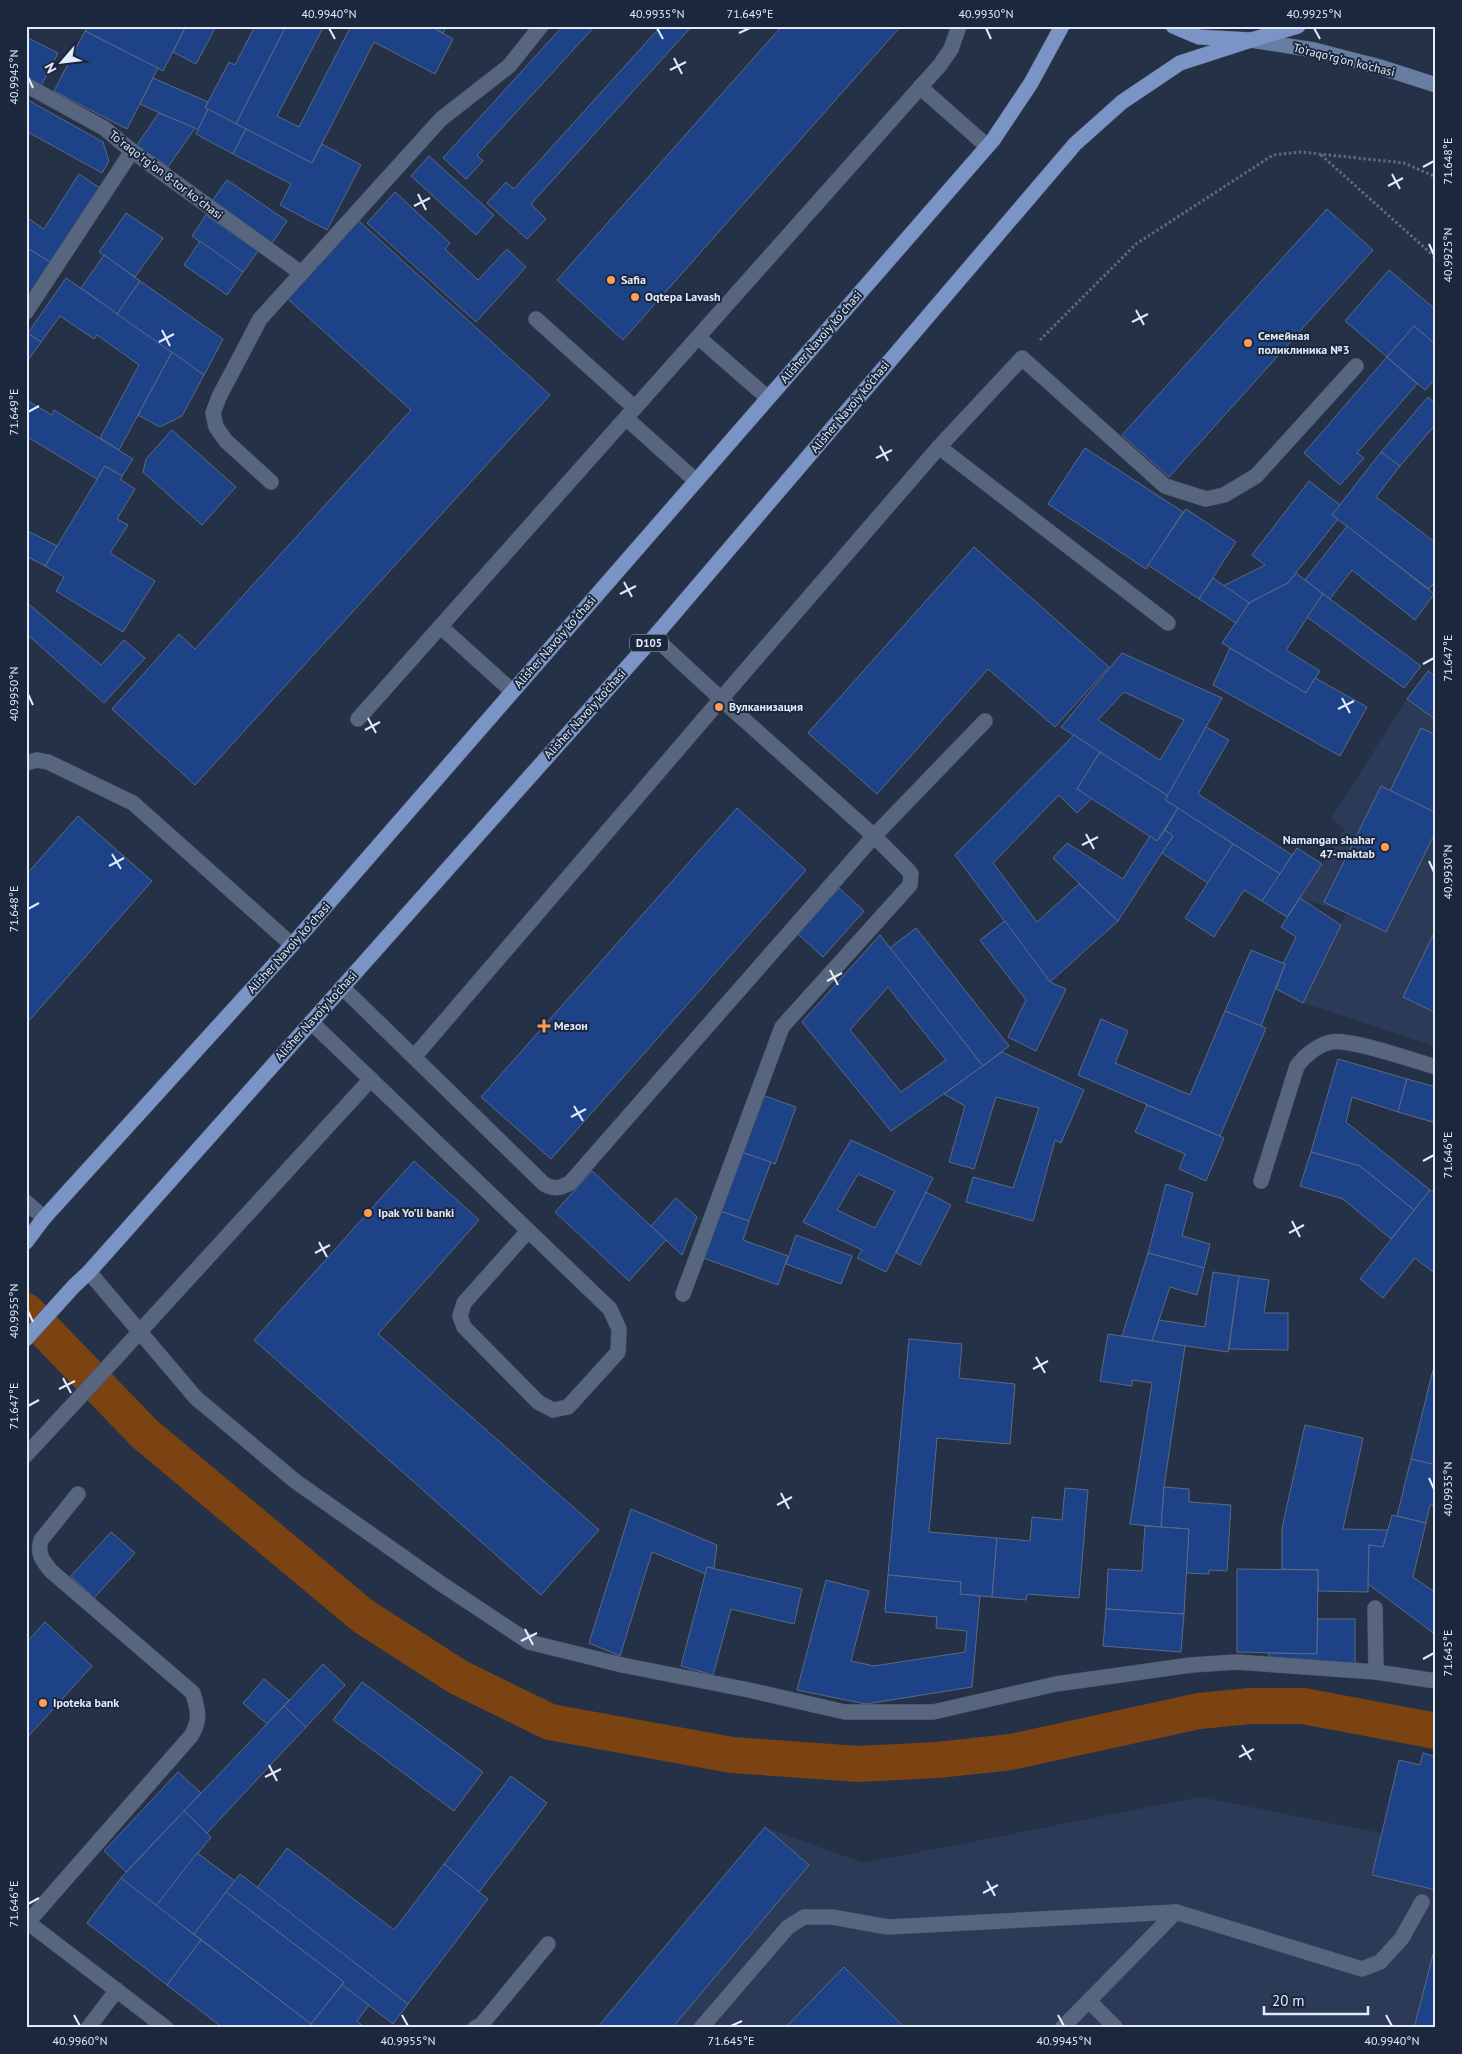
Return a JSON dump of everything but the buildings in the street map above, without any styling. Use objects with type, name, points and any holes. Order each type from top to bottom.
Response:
[{"type":"main road","name":"Alisher Navoiy koʻchasi","points":[[29,1238],[44,1218],[292,945],[987,146],[1031,82],[1062,26]]},
{"type":"main road","name":"D105","points":[[1172,26],[1199,37],[1251,40],[1298,26]]},
{"type":"main road","name":"To'raqo'rg'on ko'chasi","points":[[1251,40],[1314,50],[1380,67],[1436,85]]},
{"type":"main road","name":"Alisher Navoiy ko'chasi","points":[[26,1339],[89,1272],[654,637],[1075,144],[1122,102],[1180,63],[1251,40]]},
{"type":"street","points":[[271,482],[226,441],[216,427],[213,413],[218,397],[260,319],[441,119],[509,66],[541,26]]},
{"type":"street","points":[[358,719],[920,87],[950,49],[959,26]]},
{"type":"street","name":"Toʻraqoʻrgʻon 8-tor koʻchasi","points":[[26,85],[104,128],[132,151],[301,273]]},
{"type":"street","points":[[920,87],[987,146]]},
{"type":"street","points":[[26,312],[132,151]]},
{"type":"street","points":[[536,319],[696,481]]},
{"type":"street","points":[[698,337],[768,398]]},
{"type":"street","points":[[414,1057],[939,446],[1022,358],[1165,486],[1206,499],[1224,495],[1256,476],[1356,366]]},
{"type":"street","points":[[939,446],[1168,624]]},
{"type":"street","points":[[440,627],[512,692]]},
{"type":"street","points":[[654,637],[874,836],[911,874],[910,885],[782,1027],[682,1294]]},
{"type":"street","points":[[342,987],[544,1184],[552,1188],[560,1188],[570,1182],[874,836],[985,721]]},
{"type":"street","points":[[26,763],[37,760],[48,762],[133,803],[292,945]]},
{"type":"street","points":[[310,1022],[610,1309],[619,1329],[618,1352],[568,1406],[553,1410],[538,1402],[464,1327],[460,1316],[464,1303],[528,1231]]},
{"type":"street","points":[[1261,1181],[1297,1066],[1304,1056],[1330,1042],[1348,1042],[1436,1067]]},
{"type":"street","points":[[26,1455],[371,1079]]},
{"type":"street","points":[[26,1202],[44,1218]]},
{"type":"street","points":[[89,1272],[196,1398],[295,1481],[440,1583],[529,1642],[622,1665],[749,1690],[845,1712],[933,1712],[1056,1684],[1191,1665],[1237,1662],[1376,1672],[1436,1681]]},
{"type":"street","points":[[78,1494],[41,1540],[39,1548],[40,1557],[51,1571],[193,1693],[198,1712],[197,1725],[191,1736],[27,1921],[166,2028]]},
{"type":"street","points":[[1375,1608],[1376,1672]]},
{"type":"street","points":[[701,2028],[788,1927],[804,1917],[832,1917],[888,1927],[1176,1912],[1362,1969],[1380,1962],[1402,1938],[1422,1902]]},
{"type":"street","points":[[1062,2028],[1176,1912]]},
{"type":"street","points":[[475,2028],[480,2025],[548,1944]]},
{"type":"street","points":[[88,2028],[117,1990]]},
{"type":"street","points":[[1089,2000],[1116,2028]]},
{"type":"path","points":[[1022,358],[1136,244],[1273,155],[1301,152],[1404,164],[1436,177]]},
{"type":"path","points":[[1320,154],[1436,258]]},
{"type":"shaded area","name":"Namangan shahar 47-maktab","points":[[1428,671],[1436,677],[1436,1047],[1303,1003],[1346,913],[1300,898],[1345,829],[1331,819],[1407,699]]},
{"type":"shaded area","points":[[1200,1797],[1436,1844],[1436,2028],[597,2028],[765,1827],[863,1863]]},
{"type":"waterway","points":[[26,1311],[145,1434],[363,1616],[458,1677],[550,1722],[732,1755],[858,1764],[937,1760],[1011,1752],[1199,1711],[1250,1706],[1303,1706],[1436,1731]]},
{"type":"place","name":"Safia","points":[[611,280]]},
{"type":"place","name":"Oqtepa Lavash","points":[[635,297]]},
{"type":"place","name":"Семейная поликлиника №3","points":[[1248,343]]},
{"type":"place","name":"Вулканизация","points":[[719,707]]},
{"type":"place","name":"Namangan shahar 47-maktab","points":[[1385,847]]},
{"type":"place","name":"Мезон","points":[[544,1026]]},
{"type":"place","name":"Ipak Yo'li banki","points":[[368,1213]]},
{"type":"place","name":"Ipoteka bank","points":[[43,1703]]}]
